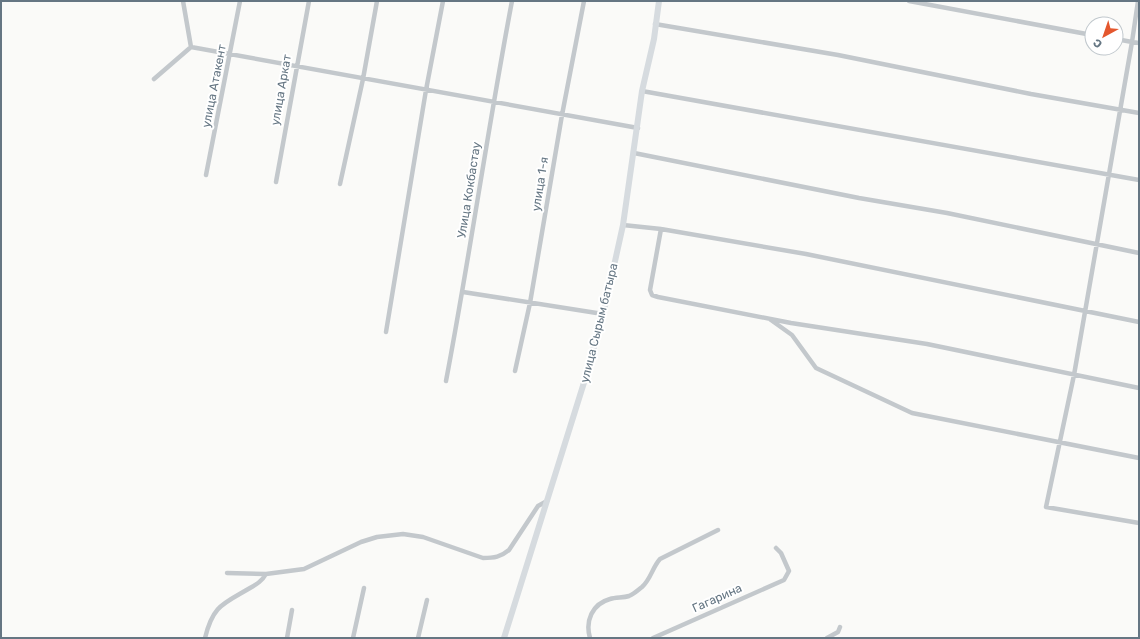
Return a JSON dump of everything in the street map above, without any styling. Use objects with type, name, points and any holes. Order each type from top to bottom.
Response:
[{"type":"street","points":[[183,1],[191,47]]},
{"type":"street","name":"улица Атакент","points":[[206,175],[240,1]]},
{"type":"street","name":"улица Аркат","points":[[276,182],[295,67],[309,1]]},
{"type":"street","points":[[340,184],[377,1]]},
{"type":"street","points":[[386,332],[426,90],[443,1]]},
{"type":"street","name":"Улица Кокбастау","points":[[446,381],[463,292],[492,102],[512,1]]},
{"type":"street","name":"улица 1-я","points":[[515,371],[530,303],[562,114],[584,1]]},
{"type":"street","name":"улица Сырым батыра","points":[[504,638],[587,373],[603,314],[623,225],[638,128],[642,91],[654,39],[659,1]]},
{"type":"street","points":[[909,1],[1084,34]]},
{"type":"street","points":[[1138,1],[1074,375],[1046,507],[1139,523]]},
{"type":"street","points":[[655,24],[838,55],[1031,94],[1139,113]]},
{"type":"street","points":[[1124,40],[1139,43]]},
{"type":"street","points":[[191,47],[230,56],[638,128]]},
{"type":"street","points":[[154,79],[191,47]]},
{"type":"street","points":[[642,91],[1139,180]]},
{"type":"street","points":[[634,153],[860,198],[947,213],[1139,253]]},
{"type":"street","points":[[623,225],[661,229],[806,254],[1139,322]]},
{"type":"street","points":[[661,229],[650,290],[652,295],[770,319],[927,344],[1139,388]]},
{"type":"street","points":[[463,292],[603,314]]},
{"type":"street","points":[[770,319],[792,335],[816,368],[912,413],[1139,458]]},
{"type":"street","points":[[227,573],[266,574],[304,569],[361,542],[377,537],[403,534],[423,537],[483,558],[498,557],[503,555],[512,546],[538,506],[547,500]]},
{"type":"street","points":[[590,638],[588,626],[591,614],[600,603],[630,596],[648,582],[660,558],[718,530]]},
{"type":"street","name":"Гагарина","points":[[653,638],[780,582],[787,576],[789,571],[786,563],[776,548]]},
{"type":"street","points":[[205,638],[209,621],[220,606],[258,583],[266,574]]},
{"type":"street","points":[[354,638],[364,588]]},
{"type":"street","points":[[418,638],[427,600]]},
{"type":"street","points":[[287,638],[292,610]]},
{"type":"street","points":[[827,638],[838,632],[840,627]]}]
